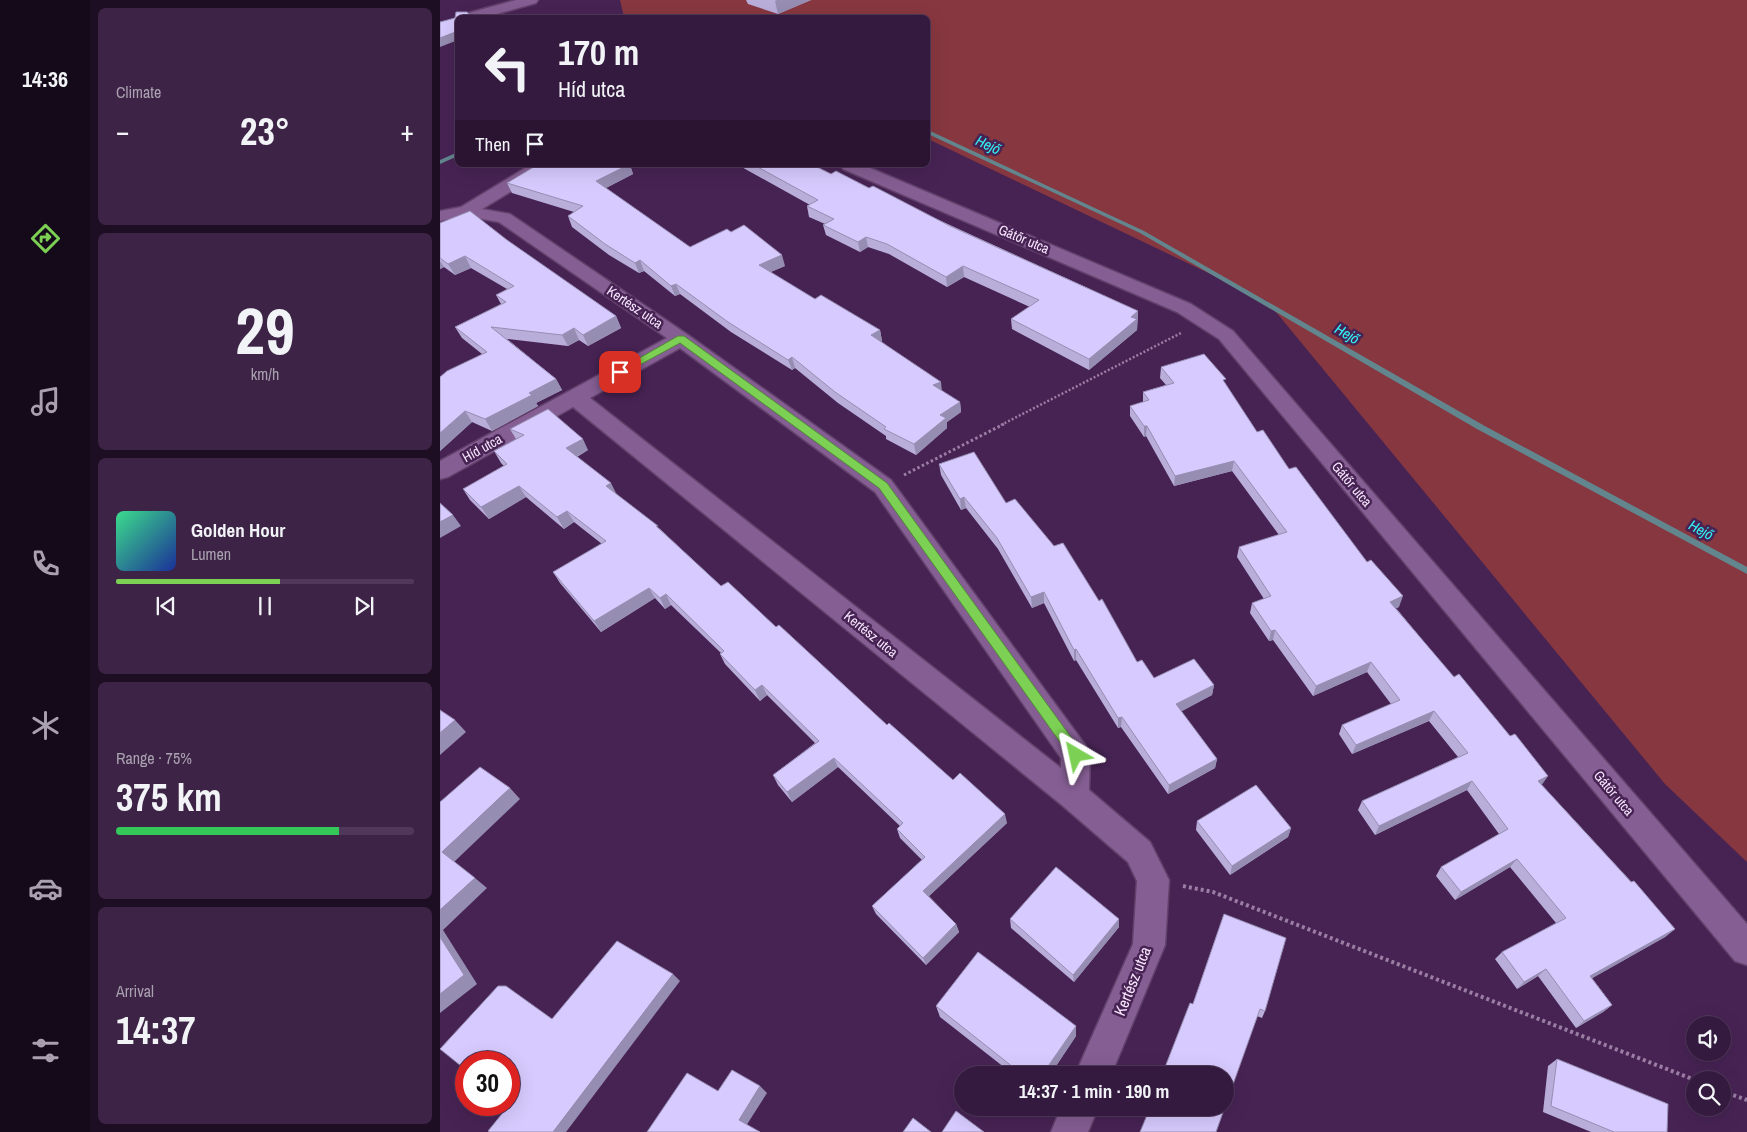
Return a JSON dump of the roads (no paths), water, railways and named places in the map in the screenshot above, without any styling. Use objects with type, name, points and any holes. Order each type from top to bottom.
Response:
[{"type":"street","points":[[477,15],[531,0]]},
{"type":"street","points":[[440,216],[466,211],[539,167]]},
{"type":"street","name":"Gátőr utca","points":[[854,167],[1184,308],[1206,320],[1232,342],[1747,949]]},
{"type":"street","name":"Kertész utca","points":[[466,211],[504,218],[681,338],[883,486],[1076,755],[1074,796]]},
{"type":"street","name":"Híd utca","points":[[440,471],[681,338]]},
{"type":"street","name":"Kertész utca","points":[[574,397],[1074,796],[1138,852],[1154,880],[1148,945],[1098,1066]]},
{"type":"street","points":[[1069,1132],[1076,1116]]},
{"type":"waterway","name":"Hejő","points":[[930,133],[1142,232],[1480,427],[1747,571]]},
{"type":"waterway","name":"Hejő","points":[[440,162],[455,155]]}]
